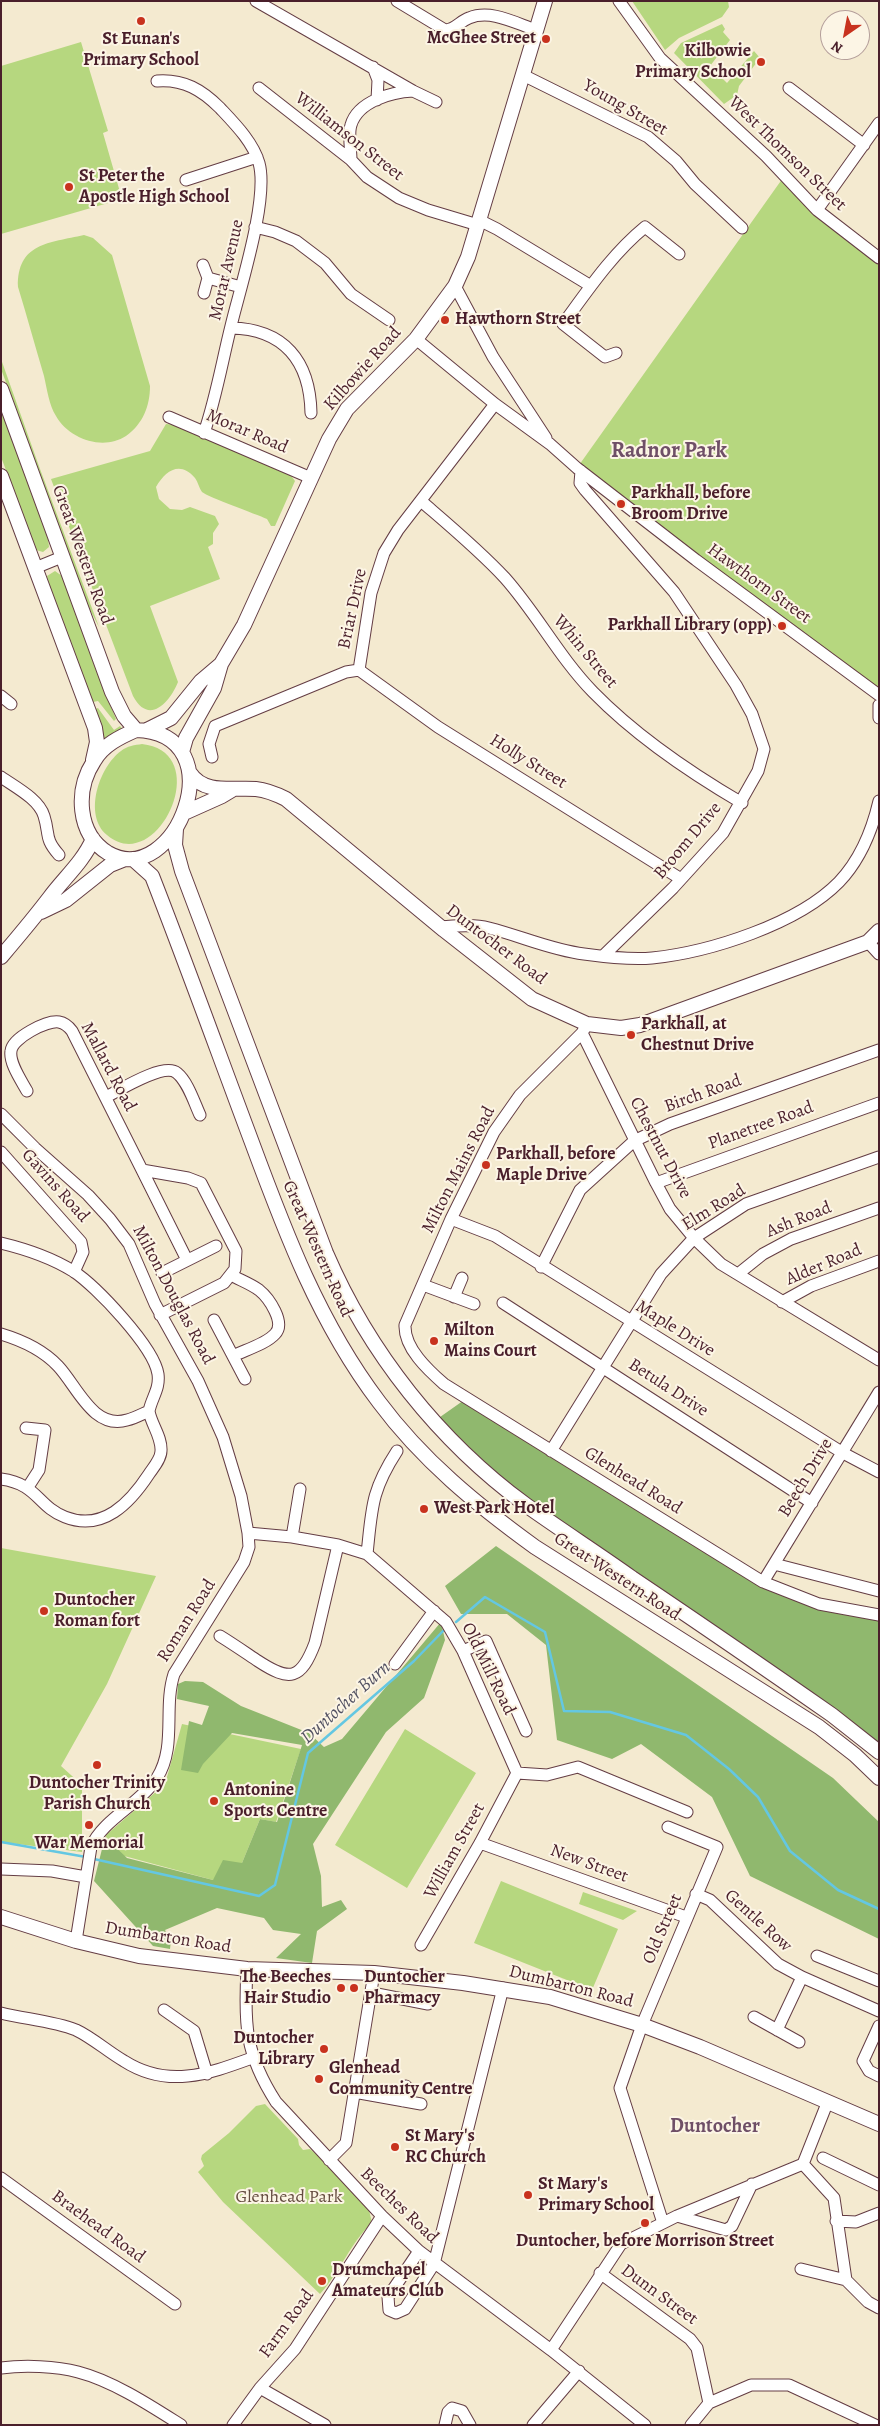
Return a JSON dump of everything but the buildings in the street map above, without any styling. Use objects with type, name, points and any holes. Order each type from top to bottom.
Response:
[{"type":"main road","name":"Kilbowie Road","points":[[182,752],[186,738],[214,688],[221,664],[244,624],[329,439],[347,409],[416,339],[454,286],[468,257],[545,1]]},
{"type":"main road","name":"Great Western Road","points":[[1,389],[112,692],[124,716],[141,730]]},
{"type":"main road","points":[[1,476],[95,728],[97,742],[93,762],[83,787],[81,806],[85,823],[93,839],[106,852],[129,859]]},
{"type":"main road","points":[[93,762],[114,740],[171,718],[201,681],[221,664]]},
{"type":"main road","points":[[40,912],[66,900],[110,865],[154,850],[176,829],[184,813],[189,790],[190,773],[182,752],[166,737],[141,730]]},
{"type":"main road","name":"Duntocher Road","points":[[190,773],[203,784],[232,790],[257,789],[286,799],[440,927],[532,999],[584,1029],[622,1028],[640,1025],[868,942],[879,931]]},
{"type":"main road","name":"Duntocher Road","points":[[184,813],[232,790]]},
{"type":"main road","name":"Great Western Road","points":[[176,829],[175,845],[182,871],[327,1255],[355,1310],[395,1374],[433,1422],[472,1459],[526,1504],[832,1715],[879,1752]]},
{"type":"main road","points":[[1,957],[40,912],[85,854],[93,839]]},
{"type":"main road","name":"Great Western Road","points":[[129,859],[152,876],[301,1270],[339,1344],[379,1403],[432,1463],[498,1520],[535,1547],[818,1727],[854,1755],[879,1778]]},
{"type":"main road","name":"Dumbarton Road","points":[[1,1917],[76,1942],[139,1956],[247,1969],[374,1973],[503,1988],[550,1997],[642,2025],[828,2101],[879,2124]]},
{"type":"street","points":[[256,1],[413,91],[436,102]]},
{"type":"street","points":[[397,1],[445,30],[482,14],[496,16],[536,30]]},
{"type":"street","name":"West Thomson Street","points":[[619,1],[660,58],[786,175],[798,193],[879,258]]},
{"type":"street","points":[[373,67],[378,80],[377,100]]},
{"type":"street","name":"Young Street","points":[[523,75],[648,137],[676,161],[695,184],[742,228]]},
{"type":"street","name":"Morar Avenue","points":[[158,81],[171,80],[192,85],[213,101],[242,131],[260,166],[259,208],[215,401],[204,433]]},
{"type":"street","name":"Williamson Street","points":[[259,88],[351,160],[367,176],[399,198],[497,229],[591,286]]},
{"type":"street","points":[[789,88],[864,145]]},
{"type":"street","points":[[351,160],[351,125],[361,109],[396,92],[413,91]]},
{"type":"street","points":[[817,210],[879,124]]},
{"type":"street","points":[[186,180],[257,157]]},
{"type":"street","points":[[255,227],[275,232],[296,241],[325,263],[350,294],[389,320]]},
{"type":"street","points":[[616,353],[605,357],[563,324],[591,286],[632,238],[645,227],[679,254]]},
{"type":"street","points":[[203,265],[208,278],[204,293]]},
{"type":"street","points":[[208,278],[241,287]]},
{"type":"street","name":"Hawthorn Street","points":[[454,286],[492,357],[550,444]]},
{"type":"street","points":[[231,328],[251,328],[272,336],[296,356],[310,396],[311,413]]},
{"type":"street","name":"Hawthorn Street","points":[[416,339],[495,404],[550,444],[696,560],[879,695]]},
{"type":"street","name":"Briar Drive","points":[[212,758],[209,744],[215,726],[346,672],[359,670],[371,593],[384,554],[398,530],[495,404]]},
{"type":"street","name":"Morar Road","points":[[169,417],[311,478]]},
{"type":"street","name":"Broom Drive","points":[[582,471],[580,483],[674,592],[713,649],[752,714],[764,749],[758,771],[723,833],[603,956]]},
{"type":"street","name":"Whin Street","points":[[421,501],[468,542],[505,579],[574,672],[594,693],[630,726],[677,761],[742,802]]},
{"type":"street","points":[[35,568],[62,557]]},
{"type":"street","name":"Holly Street","points":[[359,670],[438,726],[681,878]]},
{"type":"street","points":[[1,696],[11,704]]},
{"type":"street","points":[[879,706],[879,718]]},
{"type":"street","points":[[1,777],[36,802],[44,814],[49,843],[59,854]]},
{"type":"street","points":[[440,927],[461,925],[488,928],[553,949],[603,956],[651,958],[705,948],[756,931],[815,902],[839,882],[855,862],[865,842],[879,802]]},
{"type":"street","points":[[868,942],[879,954]]},
{"type":"street","name":"Mallard Road","points":[[27,1091],[12,1062],[11,1049],[13,1044],[19,1038],[51,1023],[58,1022],[72,1031],[187,1260]]},
{"type":"street","name":"Chestnut Drive","points":[[584,1029],[634,1141],[656,1183],[670,1209],[694,1238],[721,1264],[879,1360]]},
{"type":"street","name":"Milton Mains Road","points":[[405,1325],[451,1219],[494,1132],[520,1095],[584,1029]]},
{"type":"street","name":"Birch Road","points":[[541,1267],[580,1190],[634,1141],[670,1124],[879,1050]]},
{"type":"street","points":[[106,1098],[159,1071],[170,1070],[176,1072],[184,1081],[200,1115]]},
{"type":"street","name":"Planetree Road","points":[[656,1183],[879,1103]]},
{"type":"street","name":"Milton Douglas Road","points":[[1,1114],[35,1148],[88,1195],[110,1219],[135,1255],[160,1315],[198,1381],[221,1430],[241,1496],[248,1533]]},
{"type":"street","name":"Gavins Road","points":[[1,1152],[81,1242],[83,1252],[74,1272]]},
{"type":"street","name":"Elm Road","points":[[551,1451],[660,1274],[694,1238],[746,1204],[879,1157]]},
{"type":"street","points":[[142,1170],[195,1180],[204,1186],[236,1251],[235,1269],[224,1283],[160,1315]]},
{"type":"street","name":"Ash Road","points":[[738,1274],[763,1254],[790,1240],[879,1208]]},
{"type":"street","name":"Maple Drive","points":[[451,1219],[495,1236],[630,1322],[879,1472]]},
{"type":"street","points":[[1,1243],[42,1256],[74,1272],[115,1311],[150,1356],[158,1372],[158,1382],[149,1411],[160,1444],[160,1456],[140,1489],[121,1509],[103,1518],[75,1520],[56,1512],[28,1487],[13,1480],[1,1478]]},
{"type":"street","points":[[162,1273],[216,1246]]},
{"type":"street","name":"Alder Road","points":[[782,1302],[811,1286],[879,1261]]},
{"type":"street","points":[[231,1275],[254,1287],[266,1297],[279,1321],[279,1326],[274,1336],[233,1356]]},
{"type":"street","points":[[454,1297],[462,1278]]},
{"type":"street","points":[[423,1285],[474,1304]]},
{"type":"street","name":"Betula Drive","points":[[503,1303],[812,1503]]},
{"type":"street","points":[[214,1320],[245,1379]]},
{"type":"street","name":"Glenhead Road","points":[[405,1325],[405,1330],[420,1361],[444,1384],[764,1582],[819,1604],[879,1616]]},
{"type":"street","points":[[1,1334],[46,1356],[59,1367],[89,1407],[102,1417],[112,1421],[126,1420],[149,1411]]},
{"type":"street","name":"Beech Drive","points":[[764,1582],[879,1392]]},
{"type":"street","points":[[26,1428],[45,1430],[39,1470],[28,1487]]},
{"type":"street","points":[[367,1554],[373,1498],[381,1475],[397,1451]]},
{"type":"street","points":[[292,1537],[300,1489]]},
{"type":"street","name":"Old Mill Road","points":[[248,1533],[292,1537],[338,1545],[367,1554],[446,1622],[463,1651],[517,1773]]},
{"type":"street","name":"Roman Road","points":[[76,1942],[91,1846],[103,1829],[125,1811],[151,1785],[161,1769],[169,1736],[170,1691],[174,1674],[244,1562],[249,1547],[248,1533]]},
{"type":"street","points":[[220,1636],[277,1674],[289,1675],[298,1672],[310,1656],[315,1643],[338,1545]]},
{"type":"street","points":[[774,1564],[879,1590]]},
{"type":"street","points":[[395,1664],[434,1612]]},
{"type":"street","points":[[463,1651],[486,1641],[526,1731]]},
{"type":"street","points":[[517,1773],[547,1775],[578,1767],[687,1812]]},
{"type":"street","name":"William Street","points":[[421,1945],[480,1843],[517,1773]]},
{"type":"street","name":"Old Street","points":[[663,2223],[620,2088],[642,2025],[717,1847],[668,1827]]},
{"type":"street","name":"New Street","points":[[480,1843],[686,1917]]},
{"type":"street","points":[[1,1869],[87,1873]]},
{"type":"street","name":"Gentle Row","points":[[696,1894],[710,1900],[778,1964],[802,1978],[879,2010]]},
{"type":"street","points":[[817,1956],[879,1981]]},
{"type":"street","name":"Beeches Road","points":[[247,1969],[246,2014],[252,2058],[262,2080],[276,2102],[382,2216],[419,2251],[551,2350],[645,2425]]},
{"type":"street","points":[[329,2160],[346,2143],[374,1973]]},
{"type":"street","points":[[777,2030],[802,1978]]},
{"type":"street","points":[[419,2251],[388,2297],[388,2310],[396,2313],[405,2309],[434,2264],[503,1988]]},
{"type":"street","points":[[372,1993],[428,2004]]},
{"type":"street","points":[[164,2010],[194,2031],[207,2074]]},
{"type":"street","points":[[1,2013],[72,2029],[126,2062],[157,2075],[192,2076],[207,2074],[252,2058]]},
{"type":"street","points":[[754,2017],[799,2042]]},
{"type":"street","points":[[879,2026],[863,2061],[869,2071],[879,2076]]},
{"type":"street","points":[[403,2101],[406,2086]]},
{"type":"street","points":[[354,2092],[421,2104]]},
{"type":"street","points":[[551,2350],[621,2244],[676,2216],[803,2164],[828,2101]]},
{"type":"street","points":[[823,2158],[879,2184]]},
{"type":"street","points":[[803,2164],[834,2198],[846,2280]]},
{"type":"street","name":"Braehead Road","points":[[1,2178],[175,2304]]},
{"type":"street","points":[[676,2216],[726,2230],[732,2226],[752,2184]]},
{"type":"street","points":[[836,2221],[856,2222],[879,2213]]},
{"type":"street","name":"Farm Road","points":[[233,2425],[260,2388],[295,2349],[382,2216]]},
{"type":"street","points":[[801,2269],[846,2280],[868,2302],[879,2308]]},
{"type":"street","name":"Dunn Street","points":[[600,2274],[690,2338],[697,2348],[709,2403]]},
{"type":"street","points":[[1,2368],[21,2366],[78,2372],[134,2396],[182,2425]]},
{"type":"street","points":[[533,2425],[578,2371]]},
{"type":"street","points":[[691,2425],[709,2403],[751,2385],[789,2385],[875,2425]]},
{"type":"street","points":[[260,2388],[326,2425]]},
{"type":"street","points":[[445,2425],[448,2412],[452,2408],[462,2410],[470,2425]]},
{"type":"green space","points":[[632,1],[728,1],[729,7],[722,17],[679,38],[665,50]]},
{"type":"green space","points":[[722,24],[725,29],[723,32],[730,40],[710,66],[727,83],[754,51],[760,58],[739,86],[737,95],[724,104],[674,53],[681,43]]},
{"type":"green space","points":[[81,42],[108,131],[103,133],[122,199],[1,234],[1,66]]},
{"type":"green space","points":[[785,175],[879,258],[879,695],[577,468]]},
{"type":"green space","points":[[84,235],[93,238],[112,255],[150,386],[149,401],[137,426],[126,436],[107,442],[87,440],[78,436],[69,431],[56,416],[50,402],[18,287],[19,272],[23,261],[29,253],[47,243]]},
{"type":"green space","points":[[1,359],[99,627],[89,608],[1,369]]},
{"type":"green space","points":[[1,410],[48,539],[49,547],[43,552],[36,550],[1,457]]},
{"type":"green space","points":[[166,424],[178,425],[289,473],[295,481],[275,526],[271,526],[267,519],[202,492],[195,478],[184,470],[178,469],[168,472],[156,487],[159,499],[170,509],[182,510],[190,507],[215,516],[219,524],[213,533],[213,544],[208,547],[220,579],[150,606],[178,682],[170,697],[158,708],[152,710],[139,705],[133,696],[51,479],[150,451]]},
{"type":"green space","points":[[55,571],[62,576],[116,719],[114,721],[98,701],[93,702],[48,584],[47,576]]},
{"type":"green space","points":[[98,708],[114,730],[120,726],[124,731],[104,742],[101,723],[95,709]]},
{"type":"green space","points":[[142,744],[164,752],[175,768],[177,788],[171,809],[160,827],[144,840],[126,844],[107,835],[100,826],[96,816],[95,804],[101,779],[113,758],[126,748]]},
{"type":"green space","points":[[467,1398],[763,1582],[819,1604],[879,1615],[879,1752],[526,1504],[433,1422]]},
{"type":"green space","points":[[496,1546],[833,1778],[879,1822],[879,1939],[750,1876],[712,1797],[641,1744],[612,1759],[557,1740],[546,1645],[507,1614],[461,1614],[445,1586]]},
{"type":"green space","points":[[1,1548],[156,1576],[107,1684],[61,1766],[82,1785],[82,1852],[1,1842]]},
{"type":"green space","points":[[441,1622],[445,1640],[424,1698],[386,1732],[313,1844],[321,1876],[322,1907],[341,1900],[347,1909],[317,1931],[312,1963],[276,1958],[301,1934],[273,1930],[264,1918],[217,1908],[165,1930],[171,1940],[170,1949],[153,1946],[94,1881],[105,1837],[127,1858],[213,1880],[223,1860],[242,1863],[260,1819],[277,1822],[302,1745],[232,1733],[203,1764],[198,1773],[181,1770],[189,1721],[202,1725],[209,1706],[177,1699],[178,1684],[185,1681],[203,1682],[241,1706],[309,1733],[324,1747],[342,1739]]},
{"type":"green space","name":"Antonine Sports Centre","points":[[182,1724],[301,1749],[276,1822],[260,1819],[242,1863],[213,1880],[102,1850],[106,1835],[165,1784]]},
{"type":"green space","points":[[405,1729],[476,1773],[407,1888],[335,1845]]},
{"type":"green space","points":[[501,1881],[618,1929],[592,1990],[474,1943]]},
{"type":"green space","points":[[583,1892],[637,1911],[623,1920],[579,1904]]},
{"type":"green space","name":"Glenhead Park","points":[[265,2104],[298,2139],[299,2145],[303,2150],[310,2149],[317,2155],[369,2210],[372,2223],[358,2239],[320,2294],[223,2202],[198,2172],[204,2166],[201,2159],[202,2155],[229,2133],[256,2106]]},
{"type":"waterway","name":"Duntocher Burn","points":[[456,1622],[485,1597],[545,1632],[564,1711],[610,1712],[686,1735],[729,1769],[758,1797],[790,1851],[838,1890],[879,1909]]},
{"type":"waterway","name":"Duntocher Burn","points":[[94,1859],[259,1896],[275,1885],[308,1753],[414,1661],[444,1630]]},
{"type":"waterway","name":"Duntocher Burn","points":[[1,1842],[86,1857]]},
{"type":"place","name":"St Eunan's Primary School","points":[[141,21]]},
{"type":"place","name":"McGhee Street","points":[[546,39]]},
{"type":"place","name":"Kilbowie Primary School","points":[[761,62]]},
{"type":"place","name":"St Peter the Apostle High School","points":[[69,187]]},
{"type":"place","name":"Hawthorn Street","points":[[445,320]]},
{"type":"place","name":"Parkhall, before Broom Drive","points":[[621,504]]},
{"type":"place","name":"Parkhall Library (opp)","points":[[782,626]]},
{"type":"place","name":"Parkhall, at Chestnut Drive","points":[[631,1035]]},
{"type":"place","name":"Parkhall, before Maple Drive","points":[[486,1165]]},
{"type":"place","name":"Milton Mains Court","points":[[434,1341]]},
{"type":"place","name":"West Park Hotel","points":[[424,1509]]},
{"type":"place","name":"Duntocher Roman fort","points":[[44,1611]]},
{"type":"place","name":"Duntocher Trinity Parish Church","points":[[97,1765]]},
{"type":"place","name":"Antonine Sports Centre","points":[[214,1801]]},
{"type":"place","name":"War Memorial","points":[[89,1825]]},
{"type":"place","name":"The Beeches Hair Studio","points":[[341,1988]]},
{"type":"place","name":"Duntocher Pharmacy","points":[[354,1988]]},
{"type":"place","name":"Duntocher Library","points":[[324,2049]]},
{"type":"place","name":"Glenhead Community Centre","points":[[319,2079]]},
{"type":"place","name":"St Mary's RC Church","points":[[395,2147]]},
{"type":"place","name":"St Mary's Primary School","points":[[528,2195]]},
{"type":"place","name":"Duntocher, before Morrison Street","points":[[645,2223]]},
{"type":"place","name":"Drumchapel Amateurs Club","points":[[322,2281]]},
{"type":"district","name":"Radnor Park","points":[[669,452]]},
{"type":"district","name":"Duntocher","points":[[715,2127]]}]
